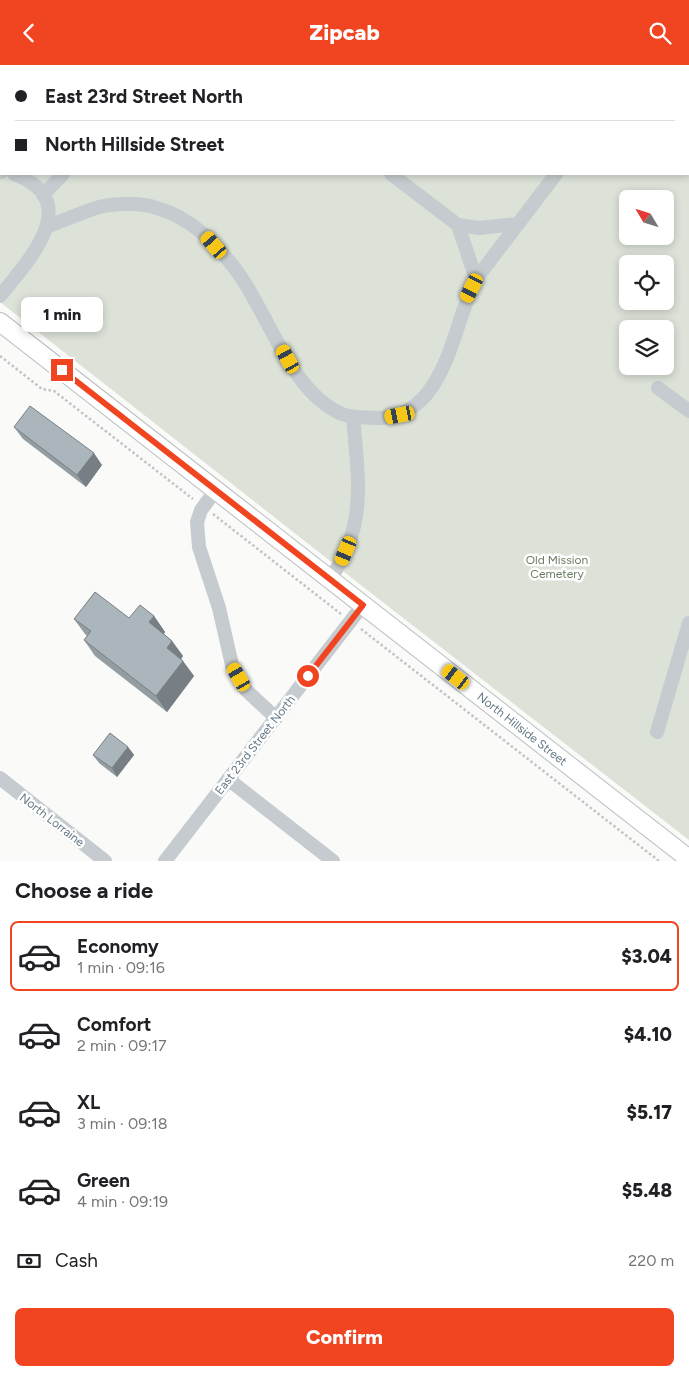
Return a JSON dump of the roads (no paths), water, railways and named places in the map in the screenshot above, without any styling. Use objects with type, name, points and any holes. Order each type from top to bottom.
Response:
[{"type":"main road","name":"North Hillside Street","points":[[0,322],[689,859]]},
{"type":"street","points":[[0,296],[37,248],[48,226],[49,212],[43,195],[35,184],[17,175]]},
{"type":"street","points":[[43,195],[62,175]]},
{"type":"street","points":[[392,175],[458,225],[479,228],[518,224]]},
{"type":"street","points":[[48,226],[94,208],[126,205],[156,207],[190,223],[207,237],[236,270],[288,359],[315,395],[341,413],[353,417],[384,418],[400,415],[419,403],[432,387],[445,365],[467,297],[476,279],[555,175]]},
{"type":"street","points":[[458,225],[476,279]]},
{"type":"street","points":[[658,387],[689,411]]},
{"type":"street","points":[[330,579],[342,561],[351,541],[357,515],[359,490],[353,417]]},
{"type":"street","points":[[216,490],[203,507],[197,523],[199,547],[219,608],[232,665],[246,690],[276,718]]},
{"type":"street","name":"East 23rd Street North","points":[[165,861],[363,605]]},
{"type":"street","points":[[657,732],[689,623]]},
{"type":"street","name":"North Lorraine","points":[[0,778],[105,861]]},
{"type":"street","points":[[228,779],[333,861]]},
{"type":"park label","name":"Old Mission Cemetery","points":[[557,567]]}]
